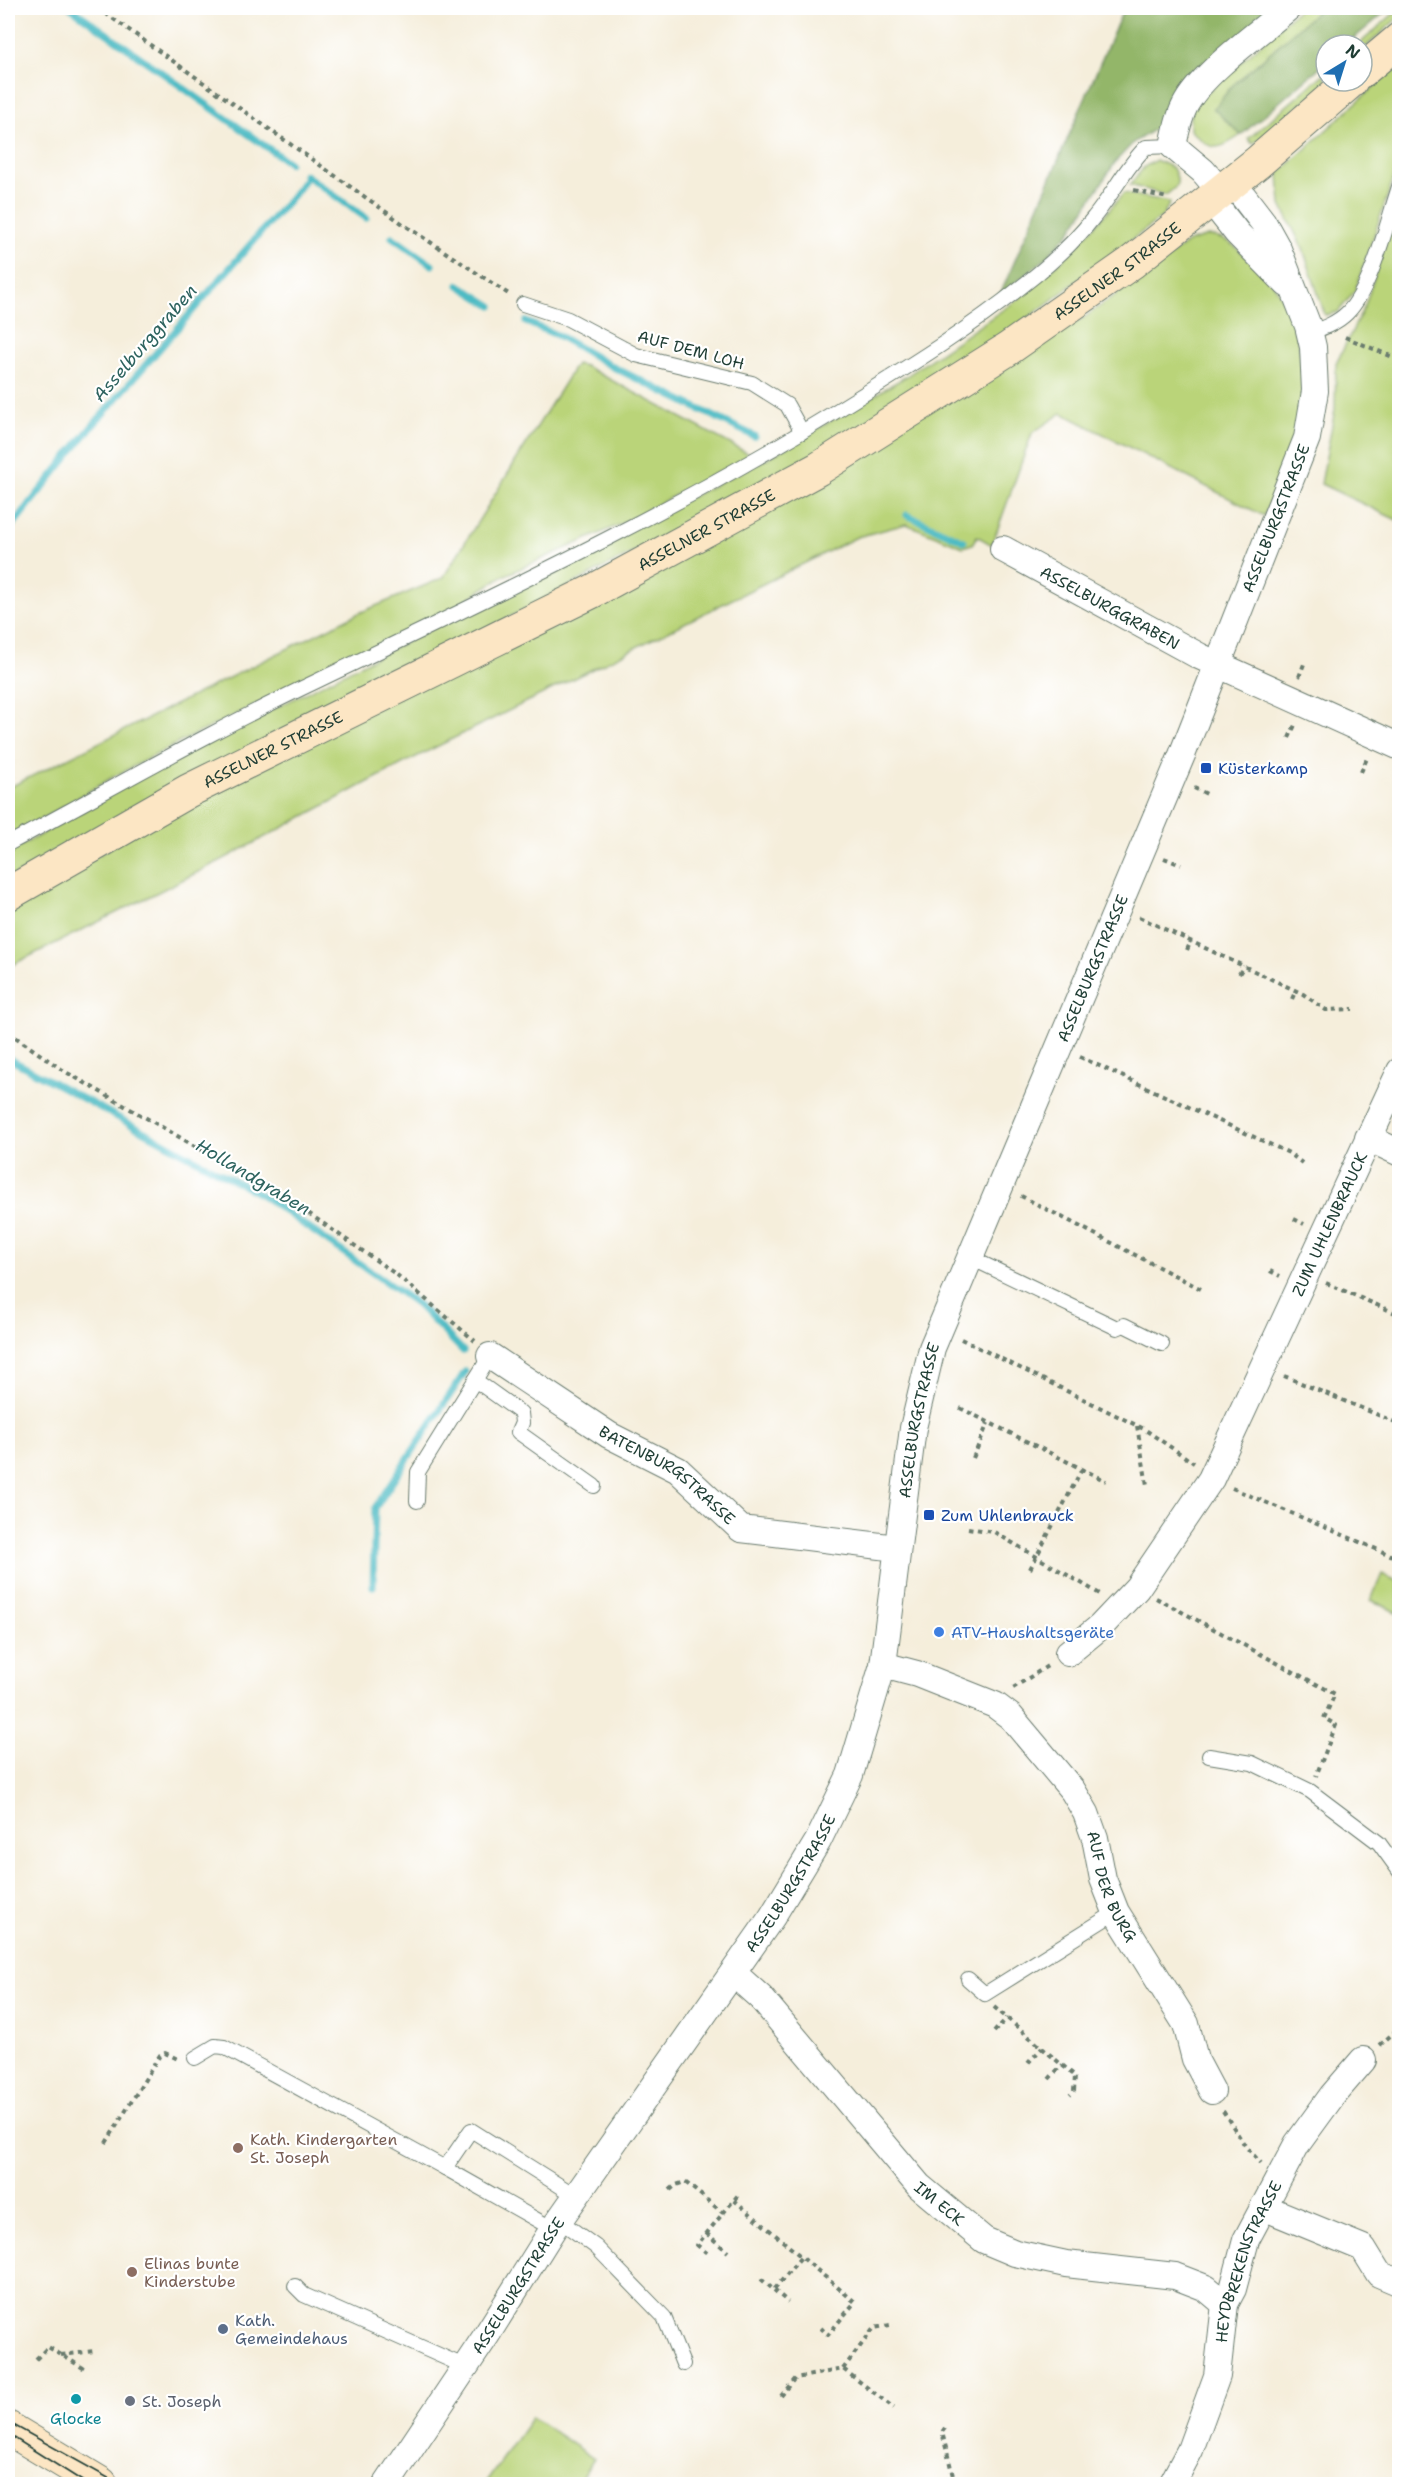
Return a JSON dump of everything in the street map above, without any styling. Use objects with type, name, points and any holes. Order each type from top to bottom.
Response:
[{"type":"main road","points":[[1374,62],[1400,39]]},
{"type":"main road","name":"ASSELNER STRASSE","points":[[8,894],[188,790],[591,592],[818,469],[1026,336],[1131,263],[1222,192],[1337,93]]},
{"type":"main road","points":[[8,2428],[101,2484]]},
{"type":"street","points":[[1173,146],[1186,103],[1203,81],[1288,8]]},
{"type":"street","name":"ASSELBURGSTRASSE","points":[[387,2484],[466,2367],[556,2225],[734,1973],[793,1885],[850,1775],[883,1665],[913,1428],[932,1348],[1218,664],[1307,438],[1315,391],[1310,333],[1292,288],[1237,233],[1222,192],[1203,171],[1173,146]]},
{"type":"street","name":"ASSELBURGGRABEN","points":[[1003,549],[1218,664]]},
{"type":"street","points":[[1218,664],[1400,747]]},
{"type":"street","name":"ZUM UHLENBRAUCK","points":[[1068,1653],[1101,1626],[1137,1588],[1211,1479],[1400,1071]]},
{"type":"street","points":[[1368,1138],[1400,1153]]},
{"type":"street","name":"BATENBURGSTRASSE","points":[[490,1356],[609,1435],[678,1470],[741,1529],[897,1548]]},
{"type":"street","name":"AUF DER BURG","points":[[883,1665],[917,1674],[995,1705],[1011,1717],[1041,1750],[1082,1805],[1095,1838],[1103,1879],[1116,1912],[1185,2024],[1195,2059],[1212,2091]]},
{"type":"street","name":"IM ECK","points":[[734,1973],[761,1998],[919,2186],[984,2240],[1015,2253],[1066,2264],[1175,2276],[1206,2288],[1225,2304]]},
{"type":"street","name":"HEYDBREKENSTRASSE","points":[[1172,2484],[1190,2450],[1217,2376],[1225,2304],[1233,2289],[1246,2240],[1278,2176],[1318,2114],[1363,2060]]},
{"type":"street","points":[[1263,2207],[1363,2248],[1379,2274],[1400,2283]]},
{"type":"lane","points":[[8,844],[191,744],[541,572],[696,492],[802,432],[917,360],[1022,287],[1050,264],[1095,217],[1130,163],[1146,147],[1173,146]]},
{"type":"lane","points":[[1310,333],[1335,322],[1348,313],[1372,267],[1400,184]]},
{"type":"lane","name":"AUF DEM LOH","points":[[523,304],[568,320],[636,355],[752,383],[787,405],[802,432]]},
{"type":"lane","points":[[971,1258],[1117,1328],[1124,1325],[1162,1344]]},
{"type":"lane","points":[[417,1501],[418,1472],[490,1356]]},
{"type":"lane","points":[[475,1380],[521,1413],[522,1423],[518,1432],[594,1486]]},
{"type":"lane","points":[[1209,1756],[1252,1763],[1310,1791],[1380,1843],[1400,1872]]},
{"type":"lane","points":[[968,1979],[985,1994],[1116,1912]]},
{"type":"lane","points":[[195,2058],[215,2046],[224,2047],[445,2168],[596,2247],[664,2317],[683,2364]]},
{"type":"lane","points":[[445,2168],[471,2130],[576,2196]]},
{"type":"lane","points":[[295,2286],[304,2295],[466,2367]]},
{"type":"path","points":[[98,8],[406,226],[523,304]]},
{"type":"path","points":[[1116,183],[1169,199]]},
{"type":"path","points":[[1335,322],[1344,336],[1351,341],[1400,360]]},
{"type":"path","points":[[1289,738],[1298,719]]},
{"type":"path","points":[[1361,772],[1370,752]]},
{"type":"path","points":[[1194,788],[1209,795]]},
{"type":"path","points":[[1164,858],[1181,865]]},
{"type":"path","points":[[1139,916],[1296,990],[1326,1010],[1353,1009]]},
{"type":"path","points":[[1187,950],[1191,941]]},
{"type":"path","points":[[1239,974],[1244,966]]},
{"type":"path","points":[[1292,999],[1296,990]]},
{"type":"path","points":[[9,1034],[64,1071],[320,1219],[423,1295],[490,1356]]},
{"type":"path","points":[[1079,1057],[1290,1153],[1302,1163]]},
{"type":"path","points":[[1020,1196],[1203,1290]]},
{"type":"path","points":[[1306,1274],[1400,1315]]},
{"type":"path","points":[[961,1339],[1137,1426],[1203,1470],[1211,1479],[1400,1559]]},
{"type":"path","points":[[1263,1367],[1400,1424]]},
{"type":"path","points":[[960,1408],[1106,1481]]},
{"type":"path","points":[[973,1458],[988,1423]]},
{"type":"path","points":[[1137,1426],[1147,1485]]},
{"type":"path","points":[[1030,1569],[1082,1469]]},
{"type":"path","points":[[968,1528],[994,1532],[1102,1595]]},
{"type":"path","points":[[1137,1588],[1335,1694],[1324,1718],[1336,1725],[1310,1791]]},
{"type":"path","points":[[995,1705],[1000,1697],[1068,1653]]},
{"type":"path","points":[[985,1994],[987,2001],[1075,2076],[1074,2091],[1070,2095]]},
{"type":"path","points":[[994,2032],[1007,2018]]},
{"type":"path","points":[[1028,2063],[1042,2048]]},
{"type":"path","points":[[106,2143],[160,2055],[165,2053],[178,2060],[195,2058]]},
{"type":"path","points":[[1049,2079],[1062,2065]]},
{"type":"path","points":[[1212,2091],[1246,2146],[1278,2176]]},
{"type":"path","points":[[670,2190],[685,2182],[723,2213]]},
{"type":"path","points":[[707,2253],[697,2245],[738,2195]]},
{"type":"path","points":[[734,2200],[855,2302],[828,2335],[821,2328]]},
{"type":"path","points":[[706,2234],[728,2252]]},
{"type":"path","points":[[774,2290],[801,2257]]},
{"type":"path","points":[[761,2279],[788,2302]]},
{"type":"path","points":[[781,2396],[796,2378],[843,2369],[874,2328],[890,2325]]},
{"type":"path","points":[[36,2359],[48,2347],[85,2369]]},
{"type":"path","points":[[60,2355],[95,2351]]},
{"type":"path","points":[[843,2369],[894,2408]]},
{"type":"path","points":[[945,2428],[942,2432],[955,2484]]},
{"type":"green space","points":[[1124,8],[1281,8],[1168,121],[1134,142],[1116,161],[1070,232],[1044,260],[1000,295]]},
{"type":"green space","points":[[1300,8],[1321,8],[1231,87],[1214,109],[1241,135],[1219,147],[1203,142],[1190,130],[1190,108]]},
{"type":"green space","points":[[1321,8],[1390,8],[1360,33],[1314,33],[1314,72],[1241,135],[1214,109],[1231,87]]},
{"type":"green space","points":[[1399,9],[1399,17],[1374,39],[1374,33],[1372,33]]},
{"type":"green space","points":[[1399,64],[1399,162],[1355,291],[1338,312],[1325,315],[1303,249],[1281,205],[1279,173],[1367,93],[1374,93],[1374,87]]},
{"type":"green space","points":[[1314,82],[1314,93],[1253,144],[1248,139]]},
{"type":"green space","points":[[1156,160],[1173,168],[1177,178],[1177,186],[1166,195],[1130,185],[1144,167]]},
{"type":"green space","points":[[1124,193],[1170,202],[1163,216],[1028,318],[812,459],[8,879],[8,853],[171,761],[770,457],[905,377],[1017,300],[1071,252]]},
{"type":"green space","points":[[1399,202],[1399,521],[1321,484],[1335,409],[1336,364],[1365,305]]},
{"type":"green space","points":[[1208,236],[1223,239],[1235,247],[1272,282],[1292,320],[1301,357],[1301,413],[1290,452],[1264,516],[1062,413],[1032,433],[992,545],[977,536],[972,544],[963,547],[906,524],[857,537],[404,763],[220,861],[8,967],[8,910],[131,835],[1020,358],[1085,317],[1189,242]]},
{"type":"green space","points":[[576,364],[585,366],[751,455],[619,525],[501,577],[446,613],[192,736],[113,777],[8,839],[8,788],[359,613],[443,578]]},
{"type":"green space","points":[[1382,1574],[1399,1582],[1399,1613],[1371,1600]]},
{"type":"green space","points":[[532,2417],[594,2459],[577,2484],[485,2484]]},
{"type":"waterway","name":"Asselburggraben","points":[[71,8],[289,163]]},
{"type":"waterway","name":"Asselburggraben","points":[[8,531],[89,430],[295,193],[307,176],[305,175]]},
{"type":"waterway","points":[[307,176],[366,218]]},
{"type":"waterway","points":[[392,237],[432,265]]},
{"type":"waterway","points":[[459,285],[492,306]]},
{"type":"waterway","points":[[526,322],[559,336],[611,366],[754,436]]},
{"type":"waterway","points":[[907,515],[964,541]]},
{"type":"waterway","name":"Hollandgraben","points":[[8,1058],[263,1196],[417,1304],[463,1351]]},
{"type":"waterway","name":"Hollandgraben","points":[[373,1586],[375,1508],[465,1372]]},
{"type":"tram line","points":[[8,2422],[119,2484]]},
{"type":"tram line","points":[[8,2434],[87,2484]]},
{"type":"place","name":"Küsterkamp","points":[[1206,768]]},
{"type":"place","name":"Zum Uhlenbrauck","points":[[929,1515]]},
{"type":"place","name":"ATV-Haushaltsgeräte","points":[[939,1632]]},
{"type":"place","name":"Kath. Kindergarten St. Joseph","points":[[238,2148]]},
{"type":"place","name":"Elinas bunte Kinderstube","points":[[132,2272]]},
{"type":"place","name":"Kath. Gemeindehaus","points":[[223,2329]]},
{"type":"place","name":"Glocke","points":[[76,2399]]},
{"type":"place","name":"St. Joseph","points":[[130,2401]]}]
